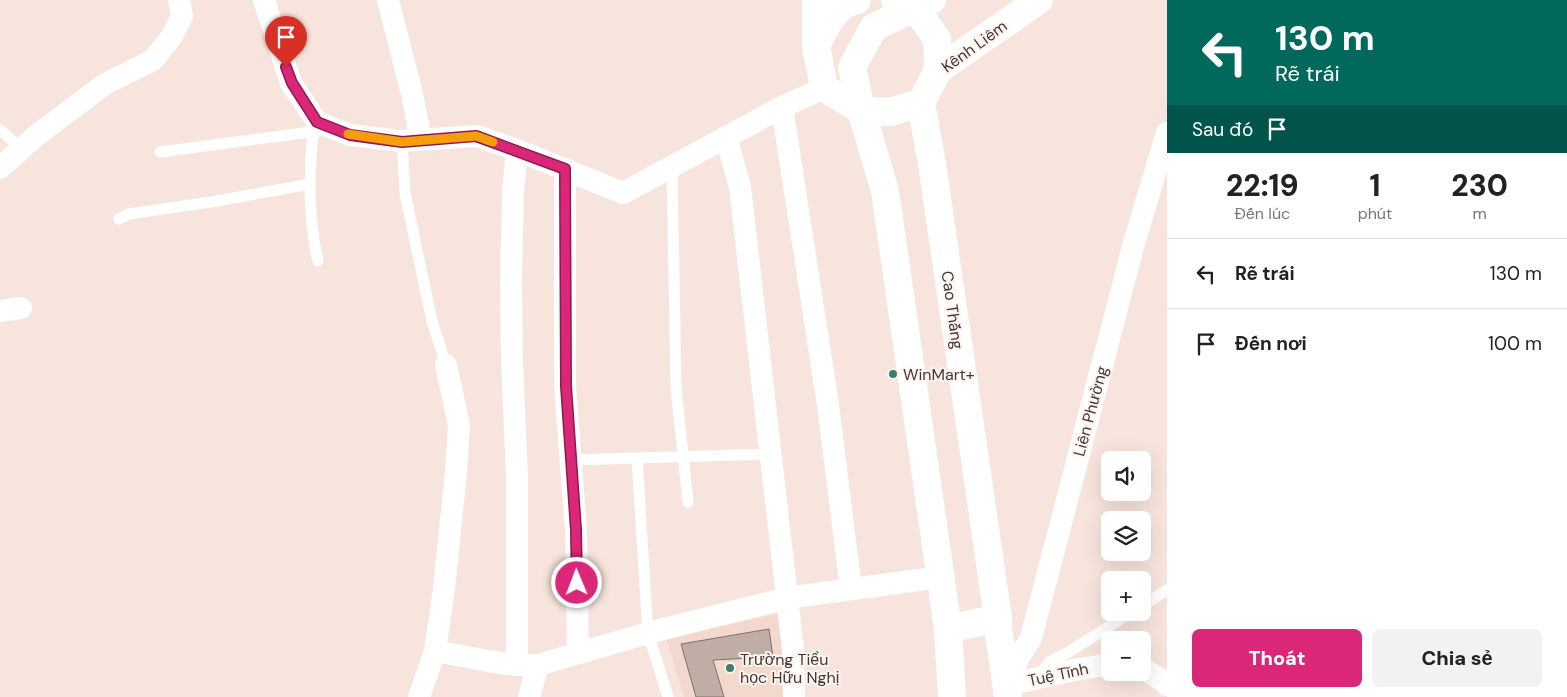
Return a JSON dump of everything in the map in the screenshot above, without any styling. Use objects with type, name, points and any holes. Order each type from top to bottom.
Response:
[{"type":"main road","points":[[816,0],[816,46],[824,88],[861,110],[890,112],[921,103]]},
{"type":"main road","points":[[816,46],[831,18],[850,1],[857,0]]},
{"type":"main road","name":"Kênh Liêm","points":[[921,103],[938,70],[1039,0]]},
{"type":"main road","points":[[938,70],[937,39],[914,3],[874,26],[852,66],[861,110],[885,191],[948,629],[952,697]]},
{"type":"main road","name":"Cao Thắng","points":[[921,103],[998,618],[1007,691]]},
{"type":"main road","points":[[948,629],[998,618]]},
{"type":"street","points":[[0,168],[105,84],[153,60],[172,36],[182,16],[179,0]]},
{"type":"street","points":[[264,0],[292,83],[317,122],[350,135],[412,141],[476,136],[517,150],[623,193],[782,107],[824,88]]},
{"type":"street","points":[[388,0],[412,94],[412,141]]},
{"type":"street","points":[[782,107],[828,405],[851,589]]},
{"type":"street","name":"Liên Phường","points":[[1007,691],[1019,657],[1032,638],[1134,243],[1167,133]]},
{"type":"street","points":[[726,137],[740,187],[793,650],[794,697]]},
{"type":"street","points":[[517,150],[513,192],[512,360],[529,697]]},
{"type":"street","points":[[565,169],[566,386],[576,530],[578,653]]},
{"type":"street","points":[[419,697],[435,650],[444,589],[456,472],[459,425],[446,365]]},
{"type":"street","points":[[435,650],[528,665],[787,598],[940,576]]},
{"type":"street","name":"Tuệ Tĩnh","points":[[1007,691],[1037,678],[1101,666]]},
{"type":"street","points":[[1151,673],[1167,685]]},
{"type":"lane","points":[[160,152],[335,129]]},
{"type":"lane","points":[[0,130],[22,149]]},
{"type":"lane","points":[[312,132],[310,184],[312,230],[318,261]]},
{"type":"lane","points":[[412,141],[405,193],[432,321],[446,365]]},
{"type":"lane","points":[[672,166],[676,388],[688,502]]},
{"type":"lane","points":[[119,219],[129,214],[217,201],[310,184]]},
{"type":"lane","points":[[571,460],[770,454]]},
{"type":"lane","points":[[637,458],[648,633],[668,697]]},
{"type":"lane","points":[[1151,600],[1167,590]]},
{"type":"lane","points":[[1037,678],[1049,662],[1118,621]]},
{"type":"shaded area","name":"Trường Tiểu học Hữu Nghị","points":[[781,613],[787,697],[684,697],[666,638]]},
{"type":"building","points":[[769,629],[773,657],[713,660],[724,697],[696,697],[681,644]]},
{"type":"slow traffic","points":[[348,134],[402,142],[476,136],[493,142]]},
{"type":"place","name":"WinMart+","points":[[893,374]]},
{"type":"place","name":"Trường Tiểu học Hữu Nghị","points":[[730,668]]},
{"type":"route","points":[[286,67],[292,83],[317,122],[350,135],[402,142],[476,136],[565,169],[566,386],[576,530],[577,583]]}]
